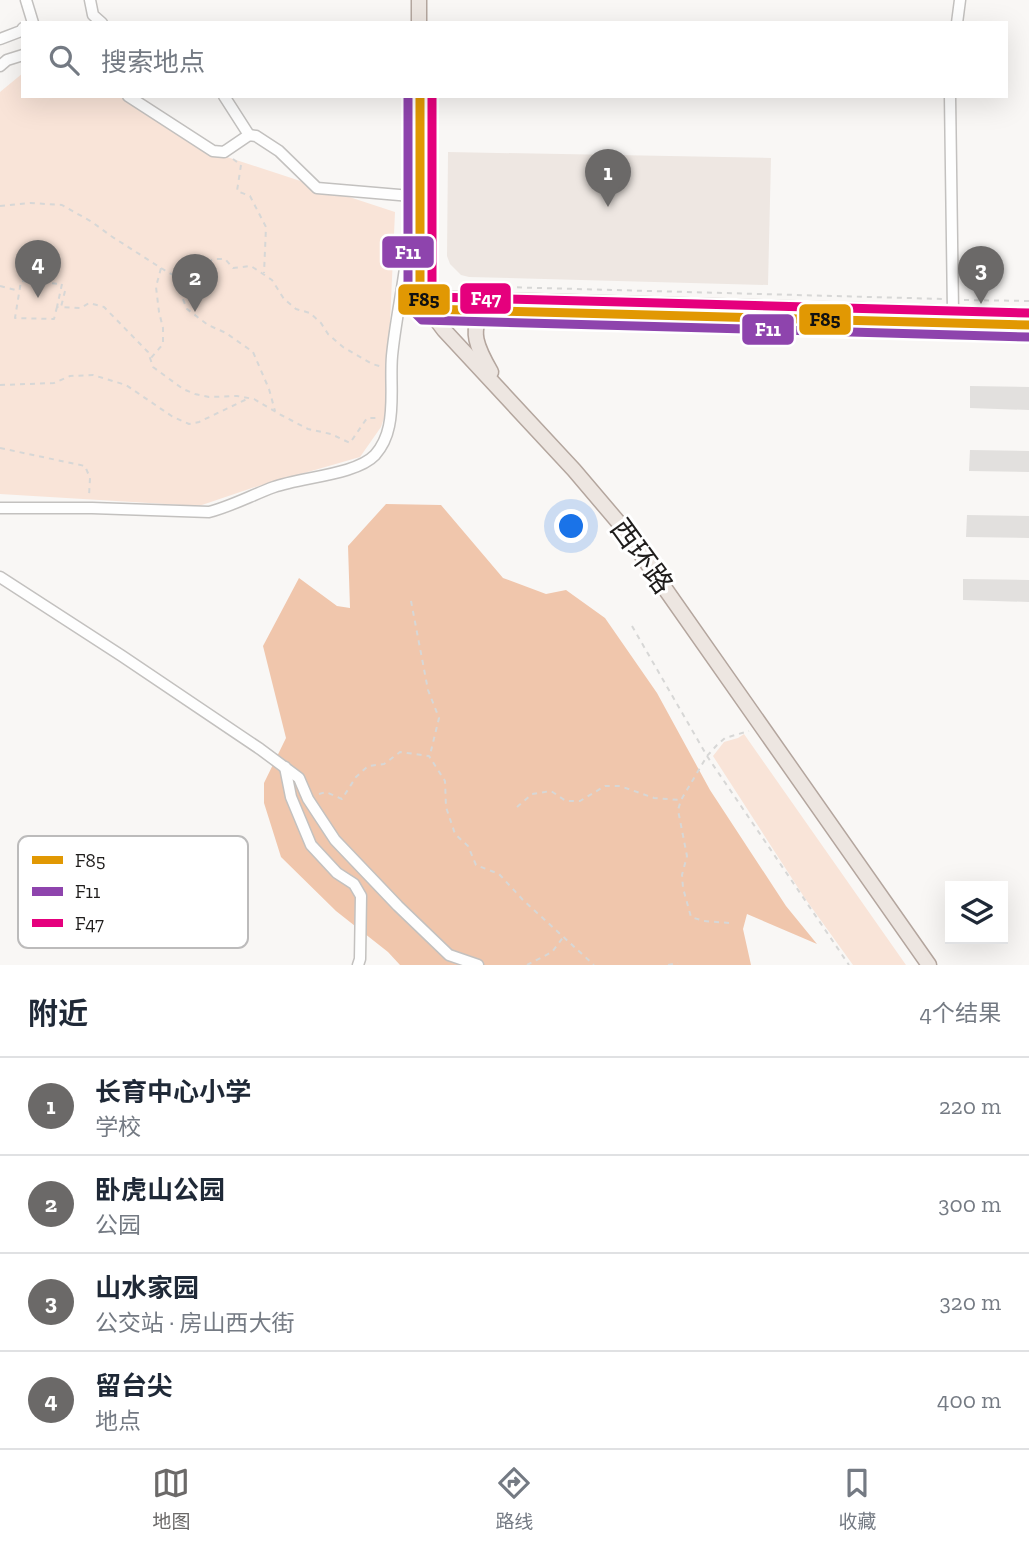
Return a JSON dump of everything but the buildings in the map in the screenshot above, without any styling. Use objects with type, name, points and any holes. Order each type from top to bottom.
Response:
[{"type":"main road","points":[[419,0],[419,21]]},
{"type":"main road","points":[[426,0],[426,21]]},
{"type":"main road","points":[[420,98],[416,191],[420,287],[429,303]]},
{"type":"main road","points":[[426,98],[429,303]]},
{"type":"main road","points":[[429,303],[953,306],[1029,314]]},
{"type":"main road","points":[[429,303],[489,310],[1029,325]]},
{"type":"main road","name":"西环路","points":[[429,303],[597,487],[643,547],[936,965]]},
{"type":"main road","name":"西环路","points":[[429,303],[447,333],[587,484],[619,523],[929,965]]},
{"type":"main road","points":[[489,310],[483,314],[476,327],[479,350],[491,372]]},
{"type":"street","points":[[26,0],[30,21]]},
{"type":"street","points":[[90,0],[93,15],[100,21]]},
{"type":"street","points":[[957,21],[960,0]]},
{"type":"street","points":[[0,39],[21,31]]},
{"type":"street","points":[[0,65],[21,56]]},
{"type":"street","points":[[0,508],[209,512],[285,484],[363,464],[375,455],[389,430],[392,356],[416,191],[317,188],[279,151],[256,136],[249,135],[225,152],[213,151],[131,98]]},
{"type":"street","points":[[225,98],[249,135]]},
{"type":"street","points":[[950,98],[953,306]]},
{"type":"street","points":[[0,577],[122,656],[299,778],[308,799],[335,840],[398,906],[449,955],[478,965]]},
{"type":"street","points":[[285,767],[291,797],[312,845],[337,873],[354,884],[361,896],[358,965]]},
{"type":"path","points":[[225,152],[241,165],[237,191],[250,195],[266,228],[264,275]]},
{"type":"path","points":[[0,206],[30,202],[62,205],[173,275],[187,309],[253,352],[276,412]]},
{"type":"path","points":[[173,275],[187,264],[198,267],[214,259],[225,259],[233,268],[251,266],[272,280],[284,299],[296,309],[310,313],[328,334],[343,346],[372,365],[392,369]]},
{"type":"path","points":[[150,358],[163,344],[156,287],[161,268]]},
{"type":"path","points":[[22,281],[62,284],[57,307],[54,319],[15,318],[22,281]]},
{"type":"path","points":[[0,286],[20,291]]},
{"type":"path","points":[[461,287],[953,306],[1029,301]]},
{"type":"path","points":[[61,307],[65,291]]},
{"type":"path","points":[[57,307],[81,308],[89,303],[104,307],[148,352],[153,367],[195,394],[248,398],[308,429],[331,434],[350,443],[367,418],[391,417]]},
{"type":"path","points":[[0,385],[54,383],[71,376],[93,374],[126,385],[173,417],[189,424],[199,422],[248,398]]},
{"type":"path","points":[[0,448],[85,466],[90,478],[89,508]]},
{"type":"path","points":[[411,601],[428,690],[439,718],[429,756],[445,781],[446,807],[455,834],[468,846],[475,864],[499,874],[523,900],[594,965]]},
{"type":"path","points":[[632,626],[707,756],[849,965]]},
{"type":"path","points":[[729,923],[691,917],[683,888],[682,875],[687,856],[678,810],[707,756],[725,738],[764,728]]},
{"type":"path","points":[[308,799],[326,792],[342,799],[356,777],[368,766],[384,764],[401,752],[429,756]]},
{"type":"path","points":[[517,807],[532,794],[551,791],[566,801],[580,801],[605,786],[620,786],[654,798],[681,800]]},
{"type":"path","points":[[527,965],[552,952],[564,936]]},
{"type":"path","points":[[668,965],[678,963]]},
{"type":"shaded area","points":[[21,75],[21,98],[128,98],[227,157],[395,212],[386,412],[381,427],[360,457],[199,506],[0,494],[0,92]]},
{"type":"shaded area","points":[[448,152],[771,158],[768,285],[461,275],[450,264],[447,256]]},
{"type":"shaded area","points":[[386,504],[441,505],[503,578],[546,594],[566,590],[605,618],[657,693],[710,790],[786,906],[817,944],[747,914],[743,929],[751,965],[400,965],[388,952],[336,911],[281,857],[264,803],[264,783],[286,738],[263,646],[299,578],[337,606],[350,608],[348,546]]},
{"type":"shaded area","points":[[744,734],[906,965],[853,965],[804,897],[713,756],[724,742]]},
{"type":"transit line","name":"F11","points":[[408,98],[408,288],[416,314],[422,320],[1029,337]]},
{"type":"transit line","name":"F85","points":[[420,98],[420,287],[427,309],[1029,325]]},
{"type":"transit line","name":"F47","points":[[432,98],[432,285],[436,297],[1029,313]]},
{"type":"place","name":"长育中心小学","points":[[608,207]]},
{"type":"place","name":"留台尖","points":[[38,298]]},
{"type":"place","name":"山水家园","points":[[981,304]]},
{"type":"place","name":"卧虎山公园","points":[[195,312]]}]
